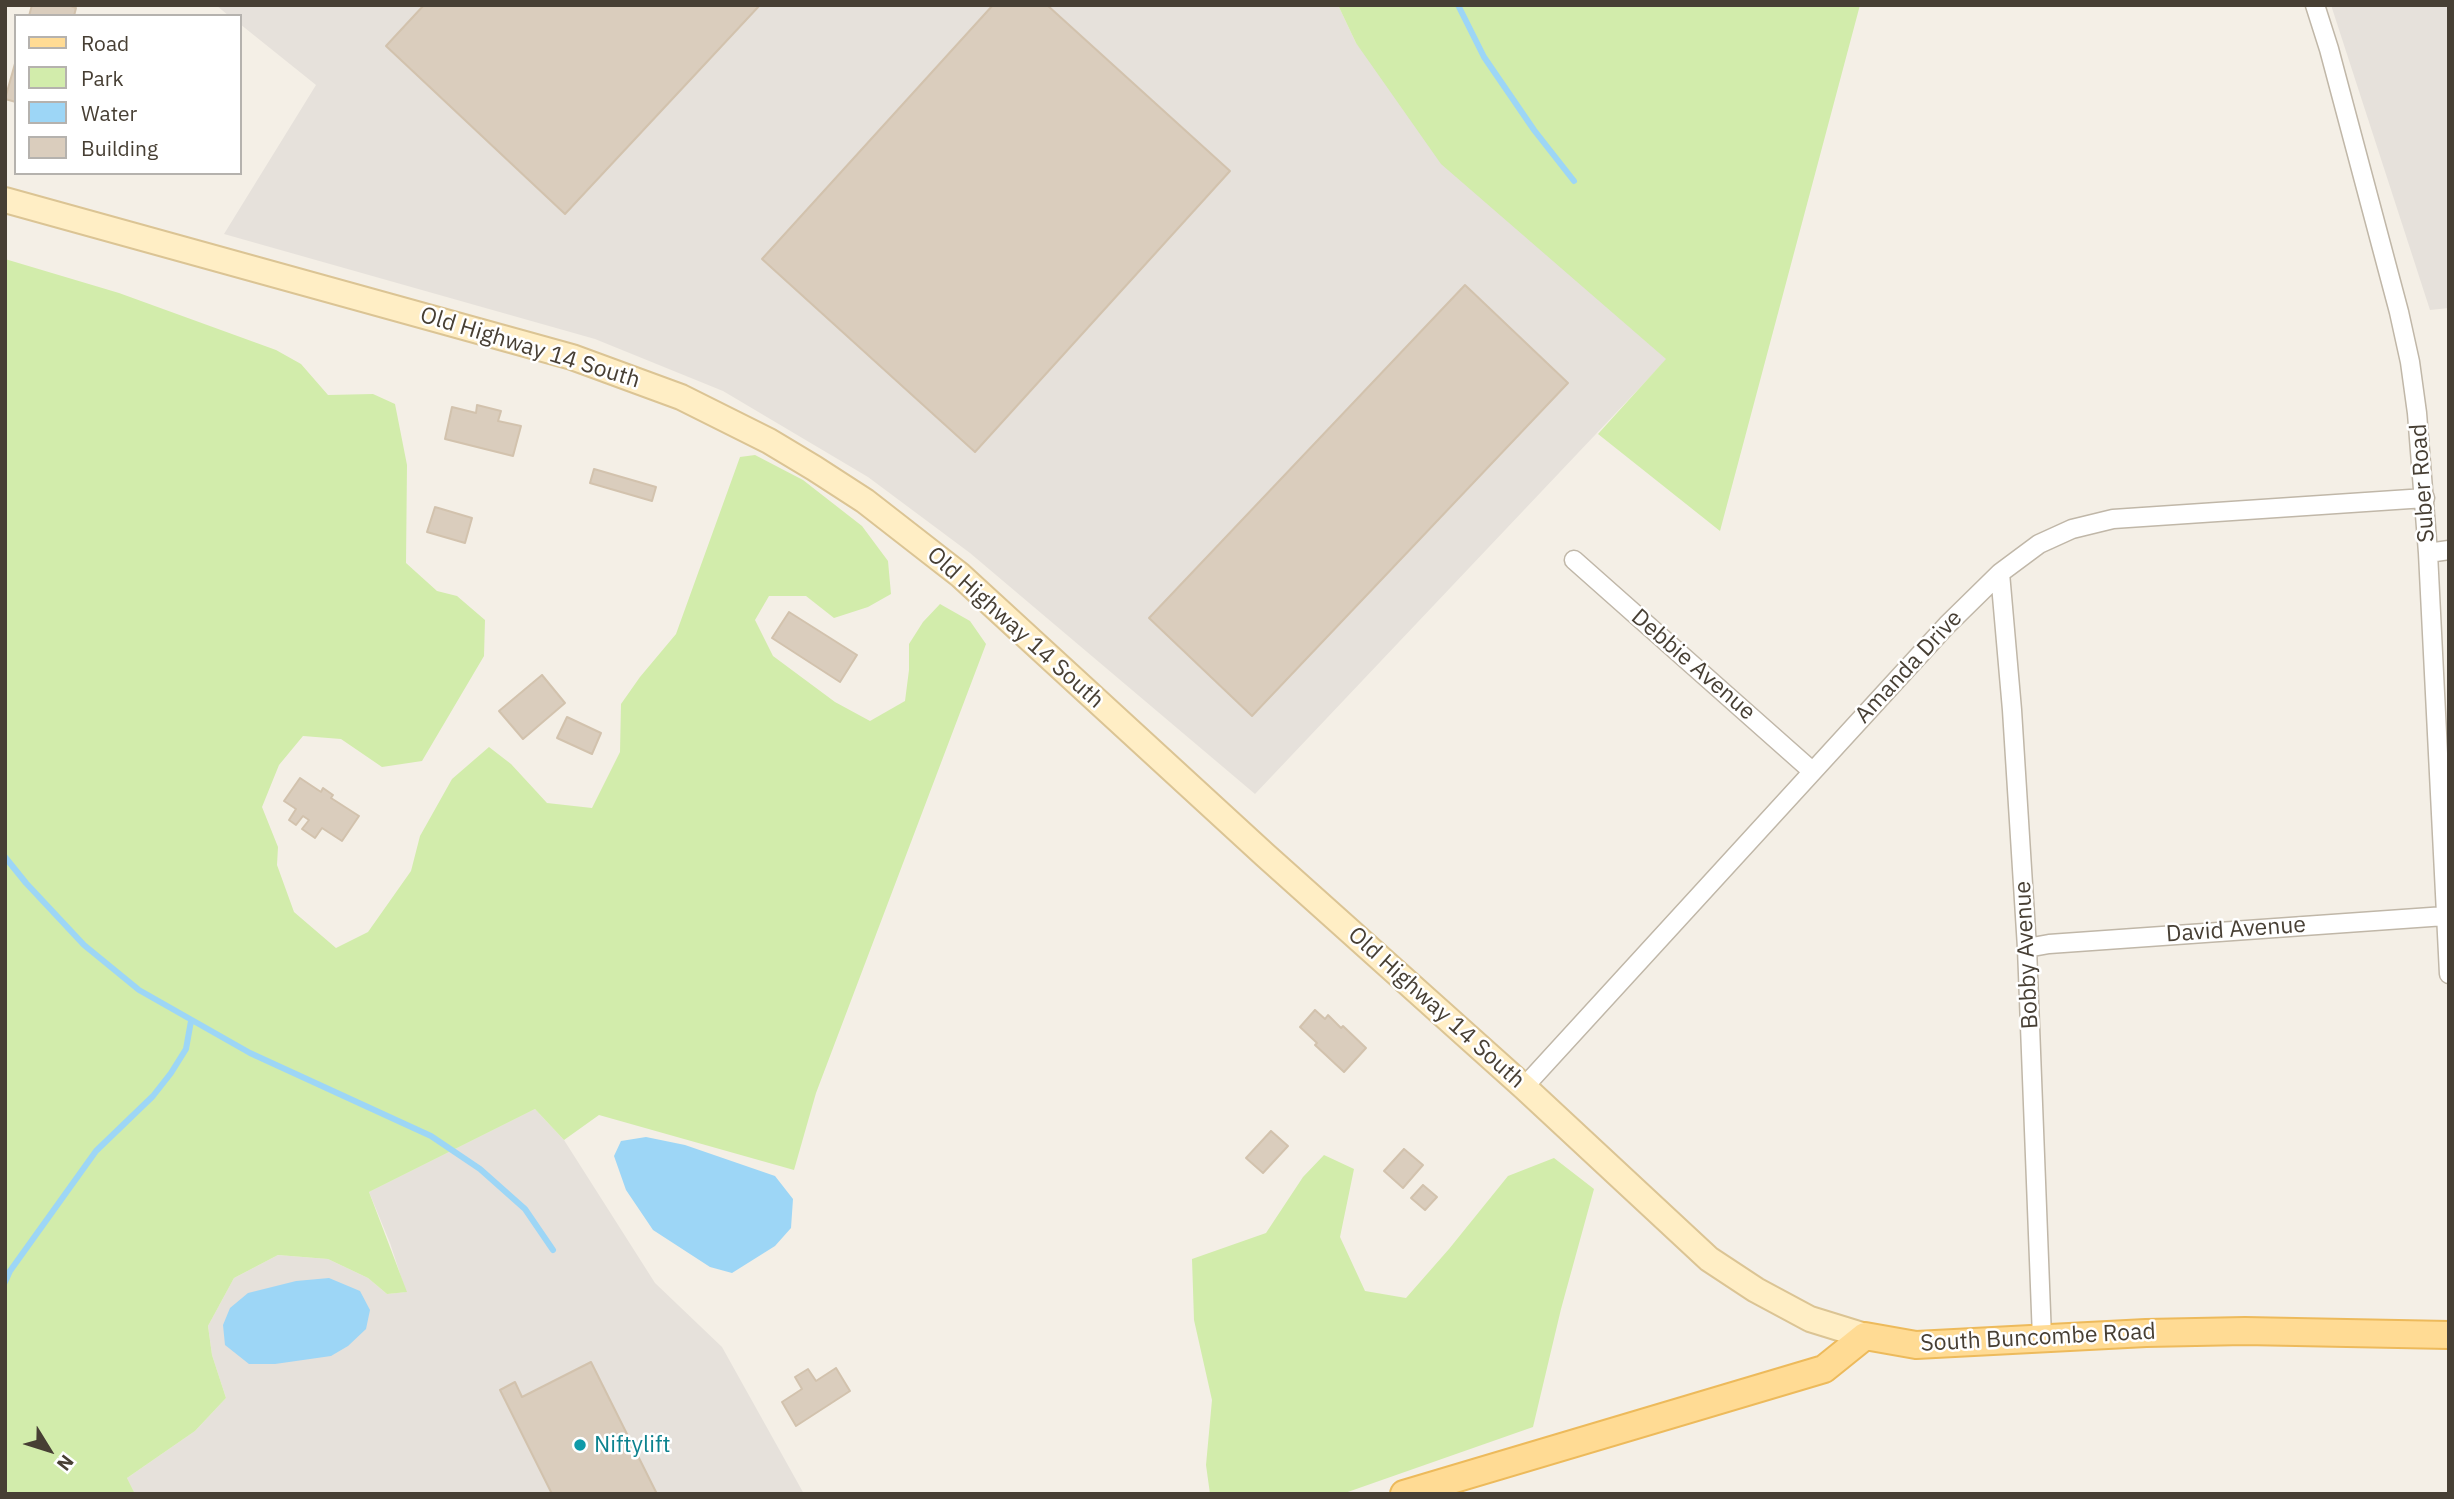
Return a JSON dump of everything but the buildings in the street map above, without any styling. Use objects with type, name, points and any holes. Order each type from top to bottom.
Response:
[{"type":"main road","name":"South Buncombe Road","points":[[1865,1336],[1916,1345],[2245,1331],[2449,1335]]},
{"type":"main road","points":[[1404,1494],[1824,1369],[1865,1336]]},
{"type":"street","name":"Suber Road","points":[[2315,5],[2329,49],[2407,350],[2417,413],[2425,498],[2449,974]]},
{"type":"street","name":"Old Highway 14 South","points":[[5,200],[572,357],[681,397],[769,441],[864,501],[960,575],[1265,855],[1524,1087],[1709,1259],[1756,1290],[1810,1319],[1865,1336]]},
{"type":"street","name":"Amanda Drive","points":[[1524,1087],[1947,625],[2000,573],[2039,544],[2072,529],[2113,519],[2425,498]]},
{"type":"street","points":[[2428,553],[2449,550]]},
{"type":"street","name":"Debbie Avenue","points":[[1574,560],[1812,771]]},
{"type":"street","name":"Bobby Avenue","points":[[2000,573],[2012,710],[2027,948],[2042,1338]]},
{"type":"street","name":"David Avenue","points":[[2027,948],[2049,944],[2445,916]]},
{"type":"shaded area","points":[[216,5],[1338,5],[1356,43],[1566,270],[1667,359],[1255,794],[970,553],[868,477],[723,391],[595,339],[224,234],[316,85],[242,26],[242,14],[227,14]]},
{"type":"shaded area","points":[[2331,5],[2449,5],[2449,308],[2430,310]]},
{"type":"shaded area","points":[[535,1109],[564,1140],[655,1283],[722,1347],[804,1494],[135,1494],[127,1478],[195,1431],[226,1398],[212,1355],[208,1326],[234,1278],[278,1255],[328,1259],[368,1278],[387,1294],[406,1292],[369,1192]]},
{"type":"green space","points":[[1338,5],[1860,5],[1720,531],[1598,434],[1666,359],[1441,164],[1356,43]]},
{"type":"green space","points":[[5,259],[119,293],[276,350],[301,364],[328,395],[373,394],[395,404],[407,465],[406,563],[437,591],[457,596],[485,620],[484,656],[422,761],[382,767],[341,739],[303,736],[279,765],[262,807],[278,847],[277,865],[294,912],[336,948],[368,932],[411,871],[420,836],[452,779],[489,747],[511,764],[547,803],[592,808],[620,752],[621,704],[676,634],[740,457],[755,455],[803,480],[862,526],[888,561],[891,594],[868,607],[834,618],[806,596],[769,596],[755,620],[773,656],[835,702],[870,721],[905,701],[909,644],[923,622],[940,604],[970,621],[986,644],[816,1093],[794,1170],[599,1115],[564,1140],[535,1109],[369,1192],[407,1292],[387,1294],[368,1278],[328,1259],[278,1255],[234,1278],[208,1326],[212,1355],[226,1398],[195,1431],[127,1478],[135,1494],[5,1494]]},
{"type":"green space","points":[[1324,1155],[1354,1169],[1340,1237],[1365,1291],[1406,1298],[1508,1176],[1554,1158],[1594,1189],[1561,1309],[1533,1427],[1342,1494],[1210,1494],[1206,1465],[1212,1400],[1194,1320],[1192,1259],[1266,1233],[1303,1177]]},
{"type":"water","points":[[646,1137],[685,1145],[775,1176],[793,1199],[791,1228],[775,1246],[732,1273],[710,1267],[653,1230],[626,1190],[614,1156],[621,1141]]},
{"type":"water","points":[[329,1278],[360,1291],[370,1310],[366,1329],[348,1346],[331,1356],[275,1364],[249,1364],[225,1345],[223,1325],[230,1308],[248,1293],[296,1281]]},
{"type":"waterway","points":[[1458,5],[1484,57],[1534,130],[1574,181]]},
{"type":"waterway","points":[[5,857],[84,945],[139,990],[250,1053],[431,1136],[480,1169],[525,1209],[553,1250]]},
{"type":"waterway","points":[[5,1282],[10,1271],[96,1151],[153,1096],[171,1073],[186,1049],[191,1021]]},
{"type":"place","name":"Niftylift","points":[[580,1445]]}]
